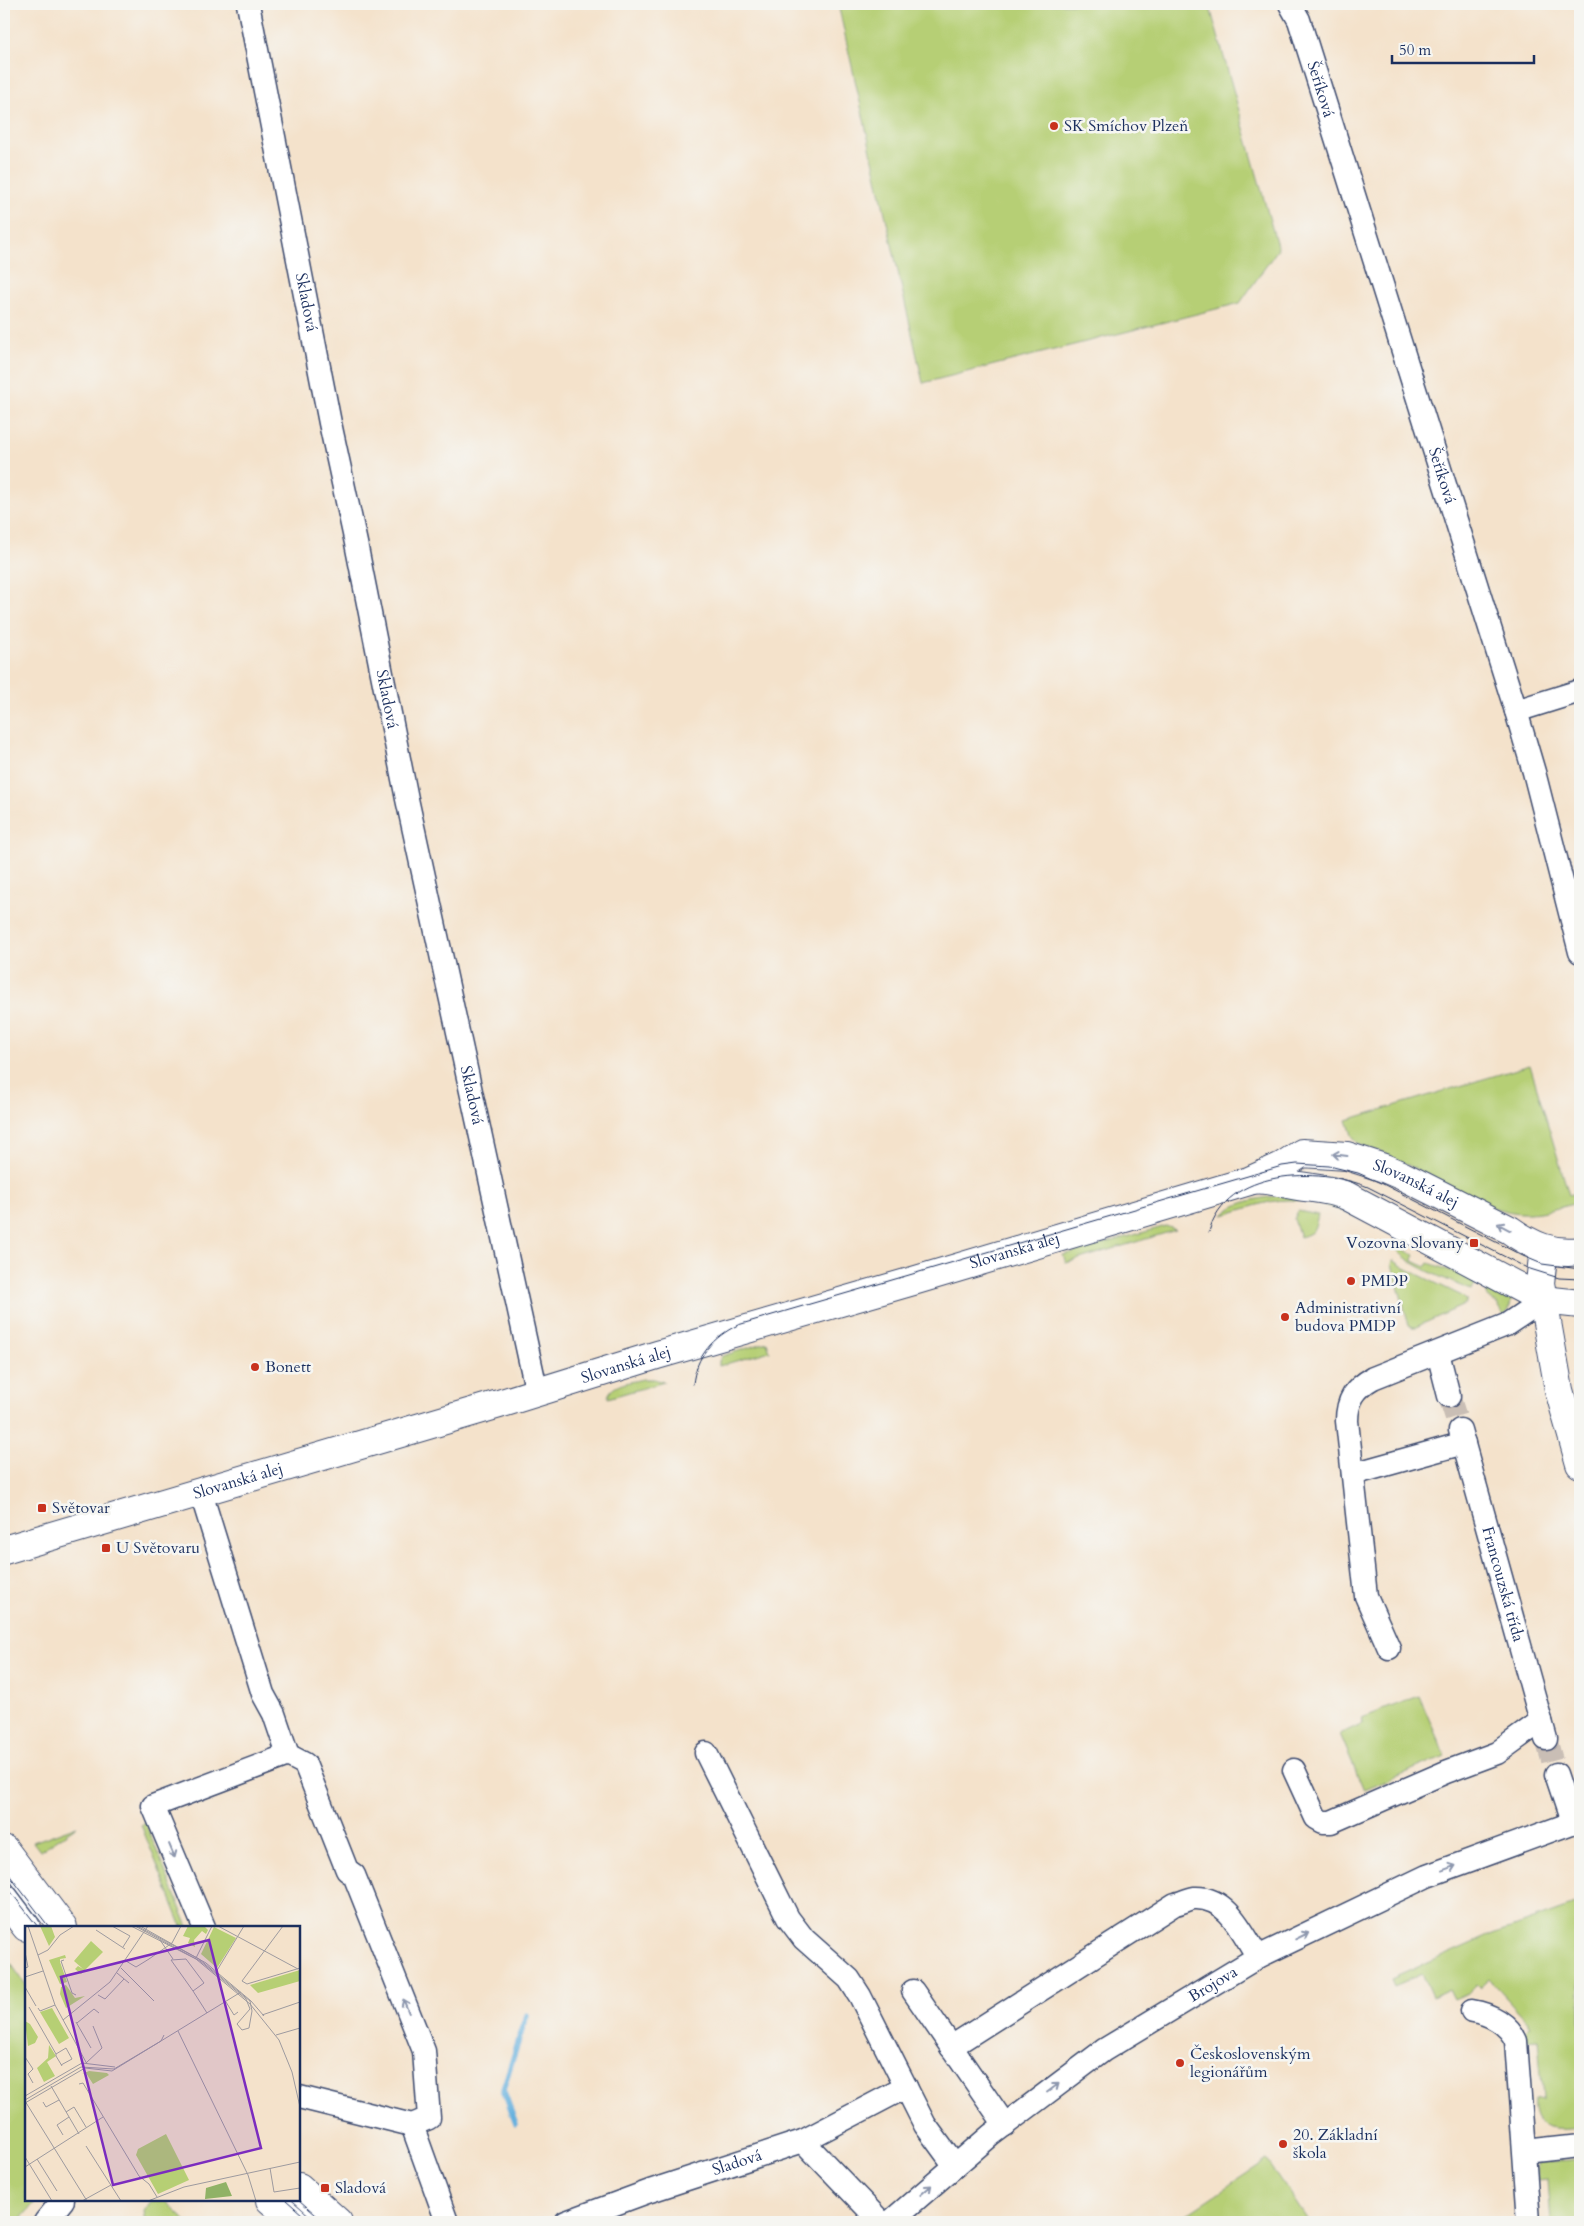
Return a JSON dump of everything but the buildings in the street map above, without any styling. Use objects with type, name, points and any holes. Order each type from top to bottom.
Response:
[{"type":"main road","name":"Slovanská alej","points":[[4,1550],[538,1393],[657,1355],[905,1284],[1249,1180],[1275,1170],[1302,1153],[1347,1156],[1384,1168],[1404,1176],[1510,1230],[1527,1242],[1547,1250],[1571,1253],[1580,1251]]},
{"type":"main road","name":"Slovanská alej","points":[[1249,1180],[1272,1180],[1331,1190],[1347,1196],[1543,1300],[1580,1304]]},
{"type":"main road","points":[[1547,1250],[1540,1274],[1543,1300],[1559,1390],[1580,1464]]},
{"type":"main road","points":[[4,1849],[13,1881],[62,1926]]},
{"type":"main road","points":[[4,1898],[25,1926]]},
{"type":"main road","points":[[300,2188],[338,2222]]},
{"type":"main road","points":[[271,2201],[296,2222]]},
{"type":"street","name":"Skladová","points":[[248,4],[330,423],[407,799],[538,1393]]},
{"type":"street","name":"Šeříková","points":[[1290,4],[1299,20],[1516,711],[1534,772],[1580,952]]},
{"type":"street","points":[[1516,711],[1580,691]]},
{"type":"street","points":[[1389,1648],[1366,1596],[1347,1421],[1347,1411],[1352,1397],[1365,1382],[1506,1324],[1543,1300]]},
{"type":"street","points":[[1438,1353],[1449,1396]]},
{"type":"street","name":"Francouzská třída","points":[[1294,1770],[1316,1818],[1323,1822],[1331,1822],[1446,1772],[1497,1753],[1543,1730],[1462,1437],[1353,1474]]},
{"type":"street","points":[[201,1493],[263,1694],[274,1714],[288,1755],[305,1764],[347,1870],[354,1875],[424,2051],[429,2118],[412,2125],[300,2097]]},
{"type":"street","points":[[706,1753],[788,1918],[804,1940],[849,1979],[925,2125],[955,2166]]},
{"type":"street","points":[[204,1926],[153,1806],[288,1755]]},
{"type":"street","points":[[1556,1774],[1576,1821]]},
{"type":"street","name":"Brojova","points":[[890,2222],[1006,2124],[1104,2050],[1258,1957],[1427,1876],[1576,1821]]},
{"type":"street","points":[[951,2048],[1175,1904],[1194,1898],[1211,1901],[1229,1911],[1258,1957]]},
{"type":"street","points":[[913,1991],[951,2048],[1006,2124]]},
{"type":"street","points":[[1472,2011],[1484,2013],[1505,2025],[1516,2041],[1529,2222]]},
{"type":"street","name":"Sladová","points":[[566,2222],[650,2191],[803,2141],[906,2087]]},
{"type":"street","points":[[412,2125],[447,2222]]},
{"type":"street","points":[[803,2141],[881,2222]]},
{"type":"street","points":[[1525,2152],[1580,2146]]},
{"type":"street","points":[[45,2222],[62,2201]]},
{"type":"green space","name":"SK Smíchov Plzeň","points":[[838,4],[1209,4],[1278,249],[1240,303],[923,383]]},
{"type":"green space","points":[[1530,1065],[1569,1195],[1580,1192],[1580,1202],[1535,1213],[1502,1210],[1489,1206],[1386,1154],[1360,1145],[1353,1138],[1347,1120]]},
{"type":"green space","points":[[1307,1194],[1367,1219],[1338,1209],[1298,1200],[1280,1200],[1263,1203],[1223,1215],[1230,1209],[1248,1201]]},
{"type":"green space","points":[[1298,1211],[1318,1215],[1313,1230],[1309,1234],[1300,1237],[1294,1219]]},
{"type":"green space","points":[[1166,1226],[1176,1230],[1066,1263],[1063,1255]]},
{"type":"green space","points":[[1393,1244],[1414,1255],[1413,1261],[1426,1267],[1429,1263],[1471,1278],[1475,1281],[1475,1285],[1471,1290],[1428,1271],[1407,1259]]},
{"type":"green space","points":[[1393,1260],[1405,1268],[1462,1296],[1466,1300],[1466,1304],[1416,1327],[1412,1327],[1409,1325],[1392,1264]]},
{"type":"green space","points":[[1491,1280],[1512,1297],[1509,1310],[1504,1316],[1497,1304],[1487,1297],[1487,1288]]},
{"type":"green space","points":[[767,1342],[770,1351],[719,1366],[722,1356]]},
{"type":"green space","points":[[643,1379],[654,1379],[664,1382],[608,1398],[609,1393],[616,1387]]},
{"type":"green space","points":[[1419,1696],[1445,1756],[1364,1790],[1340,1734],[1363,1723],[1362,1718]]},
{"type":"green space","points":[[146,1823],[188,1926],[182,1926],[141,1825]]},
{"type":"green space","points":[[77,1826],[40,1851],[33,1842]]},
{"type":"green space","points":[[1580,1903],[1580,2128],[1554,2129],[1546,2127],[1541,2123],[1536,2118],[1534,2110],[1534,2099],[1543,2098],[1538,2040],[1522,2041],[1522,2034],[1531,2025],[1489,1979],[1479,1988],[1476,1985],[1468,1993],[1454,1999],[1449,1989],[1432,1997],[1422,1974],[1394,1986],[1391,1979],[1488,1936]]},
{"type":"green space","points":[[4,1954],[25,1984],[25,2201],[36,2201],[18,2222],[4,2222]]},
{"type":"green space","points":[[1580,2159],[1580,2222],[1550,2222],[1547,2180],[1537,2181],[1536,2163]]},
{"type":"green space","points":[[1267,2160],[1307,2219],[1303,2222],[1174,2222]]},
{"type":"green space","points":[[152,2201],[166,2201],[187,2222],[146,2222],[144,2211]]},
{"type":"waterway","points":[[516,2124],[503,2089],[527,2015]]},
{"type":"tunnel","points":[[1449,1396],[1460,1430]]},
{"type":"tunnel","points":[[1546,1739],[1556,1774]]},
{"type":"tram line","points":[[693,1384],[698,1365],[707,1348],[721,1335],[738,1325],[1282,1166],[1297,1164],[1329,1166],[1358,1173],[1523,1256],[1542,1264],[1580,1269]]},
{"type":"tram line","points":[[1209,1232],[1218,1211],[1234,1195],[1253,1184],[1276,1178],[1300,1176],[1325,1177],[1368,1187],[1527,1268],[1559,1278],[1580,1279]]},
{"type":"tram line","points":[[4,1868],[48,1926]]},
{"type":"tram line","points":[[4,1883],[37,1926]]},
{"type":"tram line","points":[[287,2201],[311,2222]]},
{"type":"tram line","points":[[300,2201],[324,2222]]},
{"type":"place","name":"SK Smíchov Plzeň","points":[[1054,126]]},
{"type":"place","name":"Vozovna Slovany","points":[[1474,1243]]},
{"type":"place","name":"PMDP","points":[[1351,1281]]},
{"type":"place","name":"Administrativní budova PMDP","points":[[1285,1317]]},
{"type":"place","name":"Bonett","points":[[255,1367]]},
{"type":"place","name":"Světovar","points":[[42,1508]]},
{"type":"place","name":"U Světovaru","points":[[106,1548]]},
{"type":"place","name":"Československým legionářům","points":[[1180,2063]]},
{"type":"place","name":"20. Základní škola","points":[[1283,2144]]},
{"type":"place","name":"Sladová","points":[[325,2188]]}]
